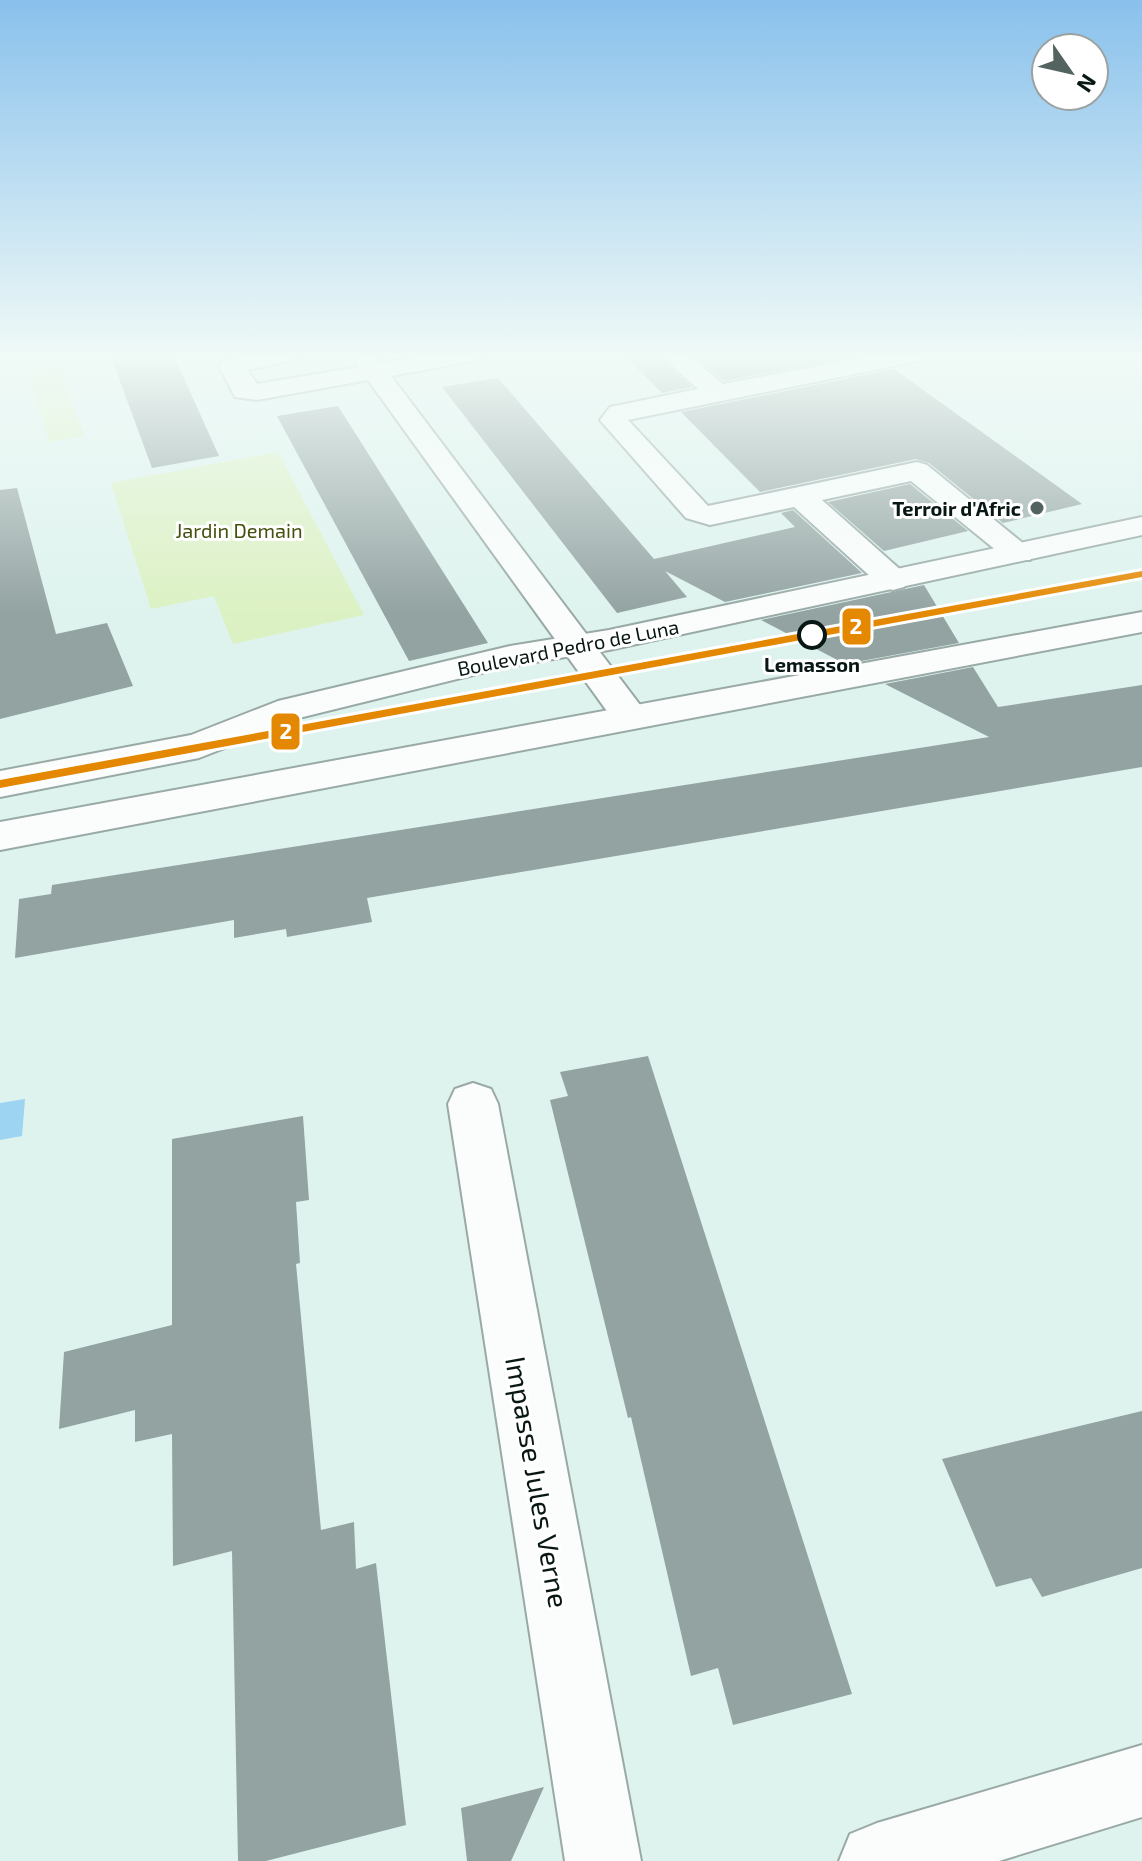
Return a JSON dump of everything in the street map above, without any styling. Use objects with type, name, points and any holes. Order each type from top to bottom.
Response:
[{"type":"street","points":[[427,441],[630,717]]},
{"type":"street","points":[[632,441],[697,512],[710,516],[917,471],[1019,553]]},
{"type":"street","points":[[801,497],[893,580]]},
{"type":"street","name":"Boulevard Pedro de Luna","points":[[0,784],[199,746],[291,709],[510,656],[577,645],[1142,526]]},
{"type":"street","points":[[0,836],[1142,622]]},
{"type":"street","name":"Impasse Jules Verne","points":[[473,1104],[603,1861]]},
{"type":"street","points":[[877,1861],[1142,1781]]},
{"type":"green space","name":"Jardin Demain","points":[[278,452],[364,615],[233,644],[214,596],[151,609],[111,483]]},
{"type":"water","points":[[25,1099],[22,1136],[0,1140],[0,1103]]},
{"type":"building","points":[[142,441],[212,441],[219,456],[152,468]]},
{"type":"building","points":[[290,441],[360,441],[488,643],[409,661]]},
{"type":"building","points":[[484,441],[552,441],[654,559],[795,527],[781,513],[793,510],[862,573],[725,602],[665,571],[687,597],[617,613]]},
{"type":"building","points":[[709,441],[994,441],[1082,504],[1003,523],[929,463],[916,459],[760,492]]},
{"type":"building","points":[[910,484],[968,531],[884,551],[828,502]]},
{"type":"building","points":[[17,488],[56,634],[107,623],[133,686],[0,719],[0,490]]},
{"type":"building","points":[[924,585],[959,643],[845,664],[761,620]]},
{"type":"building","points":[[973,667],[998,707],[1142,685],[1142,767],[367,898],[372,922],[287,937],[286,929],[234,938],[234,920],[15,958],[19,899],[51,894],[52,885],[989,737],[885,684]]},
{"type":"building","points":[[648,1056],[852,1694],[733,1725],[718,1668],[691,1676],[631,1417],[628,1418],[550,1100],[568,1096],[560,1072]]},
{"type":"building","points":[[303,1116],[309,1200],[296,1202],[300,1263],[296,1264],[321,1530],[354,1522],[356,1569],[376,1563],[406,1825],[266,1861],[238,1861],[232,1551],[173,1566],[172,1434],[135,1442],[135,1410],[59,1429],[64,1352],[172,1325],[172,1139]]},
{"type":"building","points":[[1142,1411],[1142,1568],[1042,1597],[1031,1578],[996,1587],[942,1459]]},
{"type":"building","points":[[544,1787],[511,1861],[467,1861],[461,1808]]},
{"type":"transit line","name":"2","points":[[0,784],[1142,574]]},
{"type":"place","name":"Terroir d'Afric","points":[[1037,508]]},
{"type":"place","name":"Lemasson","points":[[812,635]]}]
